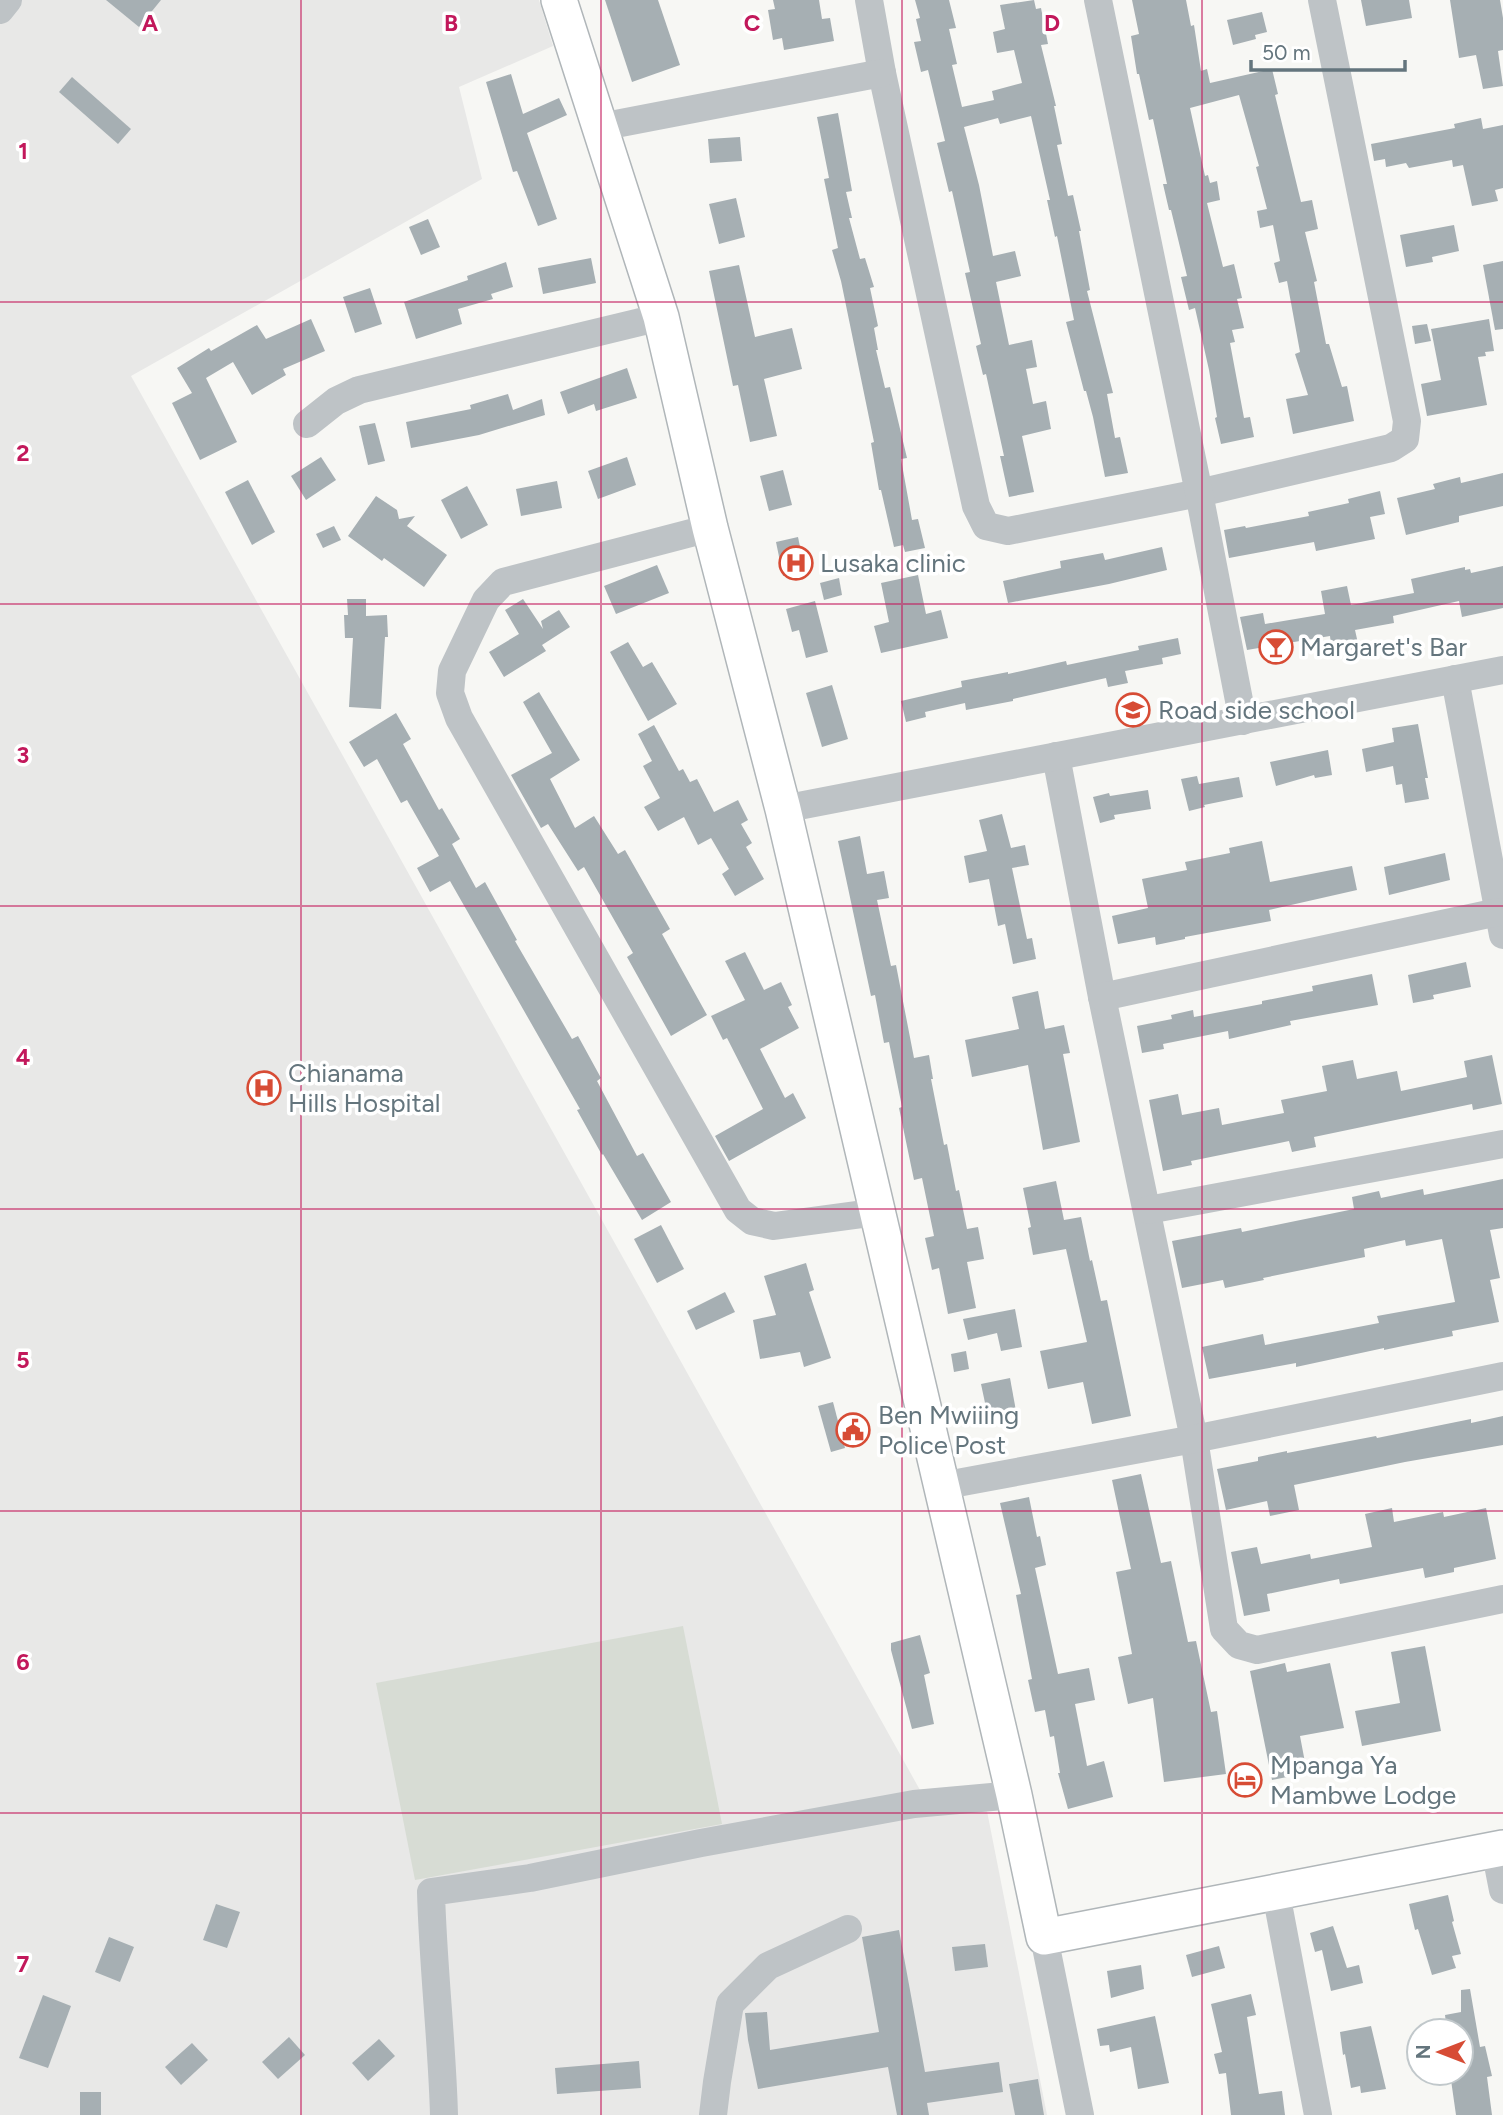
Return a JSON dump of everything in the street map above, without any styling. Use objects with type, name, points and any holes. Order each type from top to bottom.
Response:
[{"type":"main road","points":[[559,0],[661,317],[710,528],[783,809],[1014,1795],[1044,1937],[1499,1848]]},
{"type":"street","points":[[0,10],[8,0]]},
{"type":"street","points":[[869,0],[882,73],[976,506],[986,526],[1007,531],[1199,493],[1391,448],[1405,439],[1407,421],[1322,0]]},
{"type":"street","points":[[1098,0],[1243,721]]},
{"type":"street","points":[[600,127],[882,73]]},
{"type":"street","points":[[307,424],[336,401],[359,390],[661,317]]},
{"type":"street","points":[[710,528],[503,582],[486,600],[452,671],[450,693],[458,718],[738,1210],[751,1221],[774,1226],[878,1212]]},
{"type":"street","points":[[783,809],[1503,670]]},
{"type":"street","points":[[1102,997],[1501,923],[1455,679]]},
{"type":"street","points":[[1056,756],[1102,997],[1194,1439],[1224,1629],[1239,1645],[1257,1650],[1503,1599]]},
{"type":"street","points":[[1148,1210],[1503,1144]]},
{"type":"street","points":[[941,1486],[1194,1439],[1503,1376]]},
{"type":"street","points":[[444,2115],[442,2041],[433,1948],[431,1892],[530,1878],[914,1804],[1014,1795]]},
{"type":"street","points":[[1499,1848],[1503,1890]]},
{"type":"street","points":[[1276,1893],[1318,2115]]},
{"type":"street","points":[[713,2115],[730,2004],[768,1966],[848,1929]]},
{"type":"street","points":[[1044,1937],[1080,2115]]},
{"type":"shaded area","name":"Chianama Hills Hospital","points":[[0,0],[539,0],[553,46],[459,87],[482,179],[131,376],[925,1799],[985,1801],[1047,2115],[0,2115]]},
{"type":"shaded area","points":[[683,1626],[722,1824],[415,1880],[376,1683]]},
{"type":"building","points":[[106,0],[161,0],[139,27]]},
{"type":"building","points":[[605,0],[658,0],[680,65],[632,82]]},
{"type":"building","points":[[773,0],[819,0],[822,19],[830,18],[834,41],[784,50],[782,38],[773,40],[768,10],[775,9]]},
{"type":"building","points":[[915,0],[949,0],[956,28],[949,29],[957,64],[952,65],[962,107],[994,100],[992,91],[1022,83],[1014,50],[997,53],[993,32],[1005,29],[1000,5],[1034,0],[1036,9],[1041,8],[1048,44],[1041,45],[1062,144],[1057,145],[1068,196],[1073,195],[1081,231],[1090,290],[1087,291],[1113,393],[1107,394],[1115,438],[1120,437],[1128,473],[1105,477],[1093,417],[1066,322],[1074,320],[1031,116],[1000,124],[998,118],[964,127],[993,256],[1015,251],[1021,276],[996,282],[1009,345],[1032,340],[1037,367],[1026,369],[1033,404],[1046,401],[1051,429],[1022,436],[1034,492],[1009,497],[1000,456],[1004,456],[986,374],[983,375],[976,346],[981,344],[965,273],[970,272],[952,191],[949,192],[937,143],[945,141],[928,70],[921,72],[914,42],[921,41],[916,19],[920,18]]},
{"type":"building","points":[[1132,0],[1186,0],[1191,26],[1194,25],[1201,71],[1207,69],[1210,83],[1272,69],[1278,94],[1275,95],[1301,202],[1312,200],[1318,229],[1305,232],[1317,281],[1314,282],[1326,344],[1329,344],[1342,387],[1347,386],[1354,421],[1293,434],[1286,399],[1308,395],[1295,354],[1300,352],[1287,281],[1279,283],[1274,263],[1280,261],[1273,225],[1260,228],[1257,211],[1267,209],[1256,167],[1259,166],[1239,95],[1190,108],[1205,176],[1208,175],[1210,183],[1217,181],[1220,200],[1207,203],[1223,267],[1234,264],[1242,298],[1237,299],[1244,328],[1232,330],[1235,342],[1230,343],[1244,418],[1250,417],[1254,437],[1221,444],[1209,370],[1195,308],[1189,310],[1181,277],[1187,276],[1163,184],[1167,184],[1153,119],[1149,120],[1137,74],[1131,36],[1139,34]]},
{"type":"building","points":[[1361,0],[1409,0],[1412,18],[1366,26]]},
{"type":"building","points":[[1450,0],[1500,0],[1503,50],[1498,51],[1503,86],[1483,89],[1476,55],[1459,58]]},
{"type":"building","points":[[1262,12],[1267,32],[1255,35],[1256,39],[1233,45],[1227,20]]},
{"type":"building","points":[[511,74],[523,114],[559,98],[567,115],[527,133],[557,219],[538,226],[517,171],[513,172],[486,82]]},
{"type":"building","points":[[72,77],[131,129],[118,144],[59,92]]},
{"type":"building","points":[[838,113],[852,191],[846,192],[852,218],[849,218],[860,259],[865,258],[874,287],[870,288],[878,326],[874,328],[876,350],[885,388],[890,387],[907,458],[901,459],[912,520],[918,519],[925,548],[905,552],[903,545],[894,547],[879,490],[871,443],[874,442],[841,281],[832,250],[838,248],[824,179],[829,178],[817,117]]},
{"type":"building","points":[[1481,118],[1483,129],[1503,125],[1503,188],[1495,190],[1498,201],[1472,206],[1463,165],[1453,167],[1452,160],[1409,168],[1406,163],[1386,167],[1385,159],[1374,161],[1371,144],[1455,128],[1454,124]]},
{"type":"building","points":[[740,137],[742,161],[710,163],[708,139]]},
{"type":"building","points":[[736,198],[745,237],[719,244],[709,204]]},
{"type":"building","points":[[428,219],[440,247],[421,255],[409,227]]},
{"type":"building","points":[[1454,225],[1459,251],[1432,257],[1433,262],[1406,267],[1400,235]]},
{"type":"building","points":[[591,258],[596,283],[543,294],[538,268]]},
{"type":"building","points":[[1503,261],[1503,329],[1495,330],[1483,265]]},
{"type":"building","points":[[506,262],[513,287],[491,294],[493,299],[458,309],[462,324],[416,339],[404,302],[468,280],[467,276]]},
{"type":"building","points":[[739,265],[755,337],[792,328],[802,369],[764,379],[777,436],[750,442],[738,385],[733,386],[709,271]]},
{"type":"building","points":[[370,288],[382,324],[355,333],[343,297]]},
{"type":"building","points":[[311,319],[325,351],[283,369],[286,375],[252,395],[233,362],[206,378],[237,442],[200,460],[172,403],[192,393],[177,368],[209,348],[211,351],[257,325],[266,339]]},
{"type":"building","points":[[1489,319],[1494,351],[1485,352],[1486,356],[1478,357],[1487,405],[1427,416],[1421,384],[1441,380],[1431,329]]},
{"type":"building","points":[[1427,324],[1431,341],[1415,344],[1412,326]]},
{"type":"building","points":[[627,368],[637,398],[596,411],[594,404],[568,414],[560,392]]},
{"type":"building","points":[[508,394],[513,410],[542,399],[545,415],[479,435],[411,448],[406,422],[471,409],[470,405]]},
{"type":"building","points":[[375,423],[385,461],[368,465],[359,426]]},
{"type":"building","points":[[321,457],[336,480],[306,500],[291,476]]},
{"type":"building","points":[[627,457],[636,485],[598,499],[588,471]]},
{"type":"building","points":[[783,470],[792,505],[769,511],[760,476]]},
{"type":"building","points":[[1503,473],[1503,506],[1459,516],[1459,522],[1406,535],[1397,498],[1435,489],[1433,484],[1460,477],[1461,483]]},
{"type":"building","points":[[248,480],[275,532],[252,545],[225,492]]},
{"type":"building","points":[[557,481],[562,508],[521,516],[516,489]]},
{"type":"building","points":[[467,486],[488,525],[461,539],[441,500]]},
{"type":"building","points":[[1380,491],[1385,514],[1370,517],[1375,539],[1316,551],[1314,542],[1229,558],[1224,530],[1309,516],[1308,512],[1349,503],[1348,499]]},
{"type":"building","points":[[376,496],[397,510],[399,519],[415,516],[407,526],[447,555],[424,587],[348,536]]},
{"type":"building","points":[[334,526],[341,540],[323,548],[316,534]]},
{"type":"building","points":[[798,537],[805,571],[783,576],[776,542]]},
{"type":"building","points":[[1162,547],[1167,570],[1008,603],[1003,581],[1061,568],[1060,561],[1103,553],[1105,560]]},
{"type":"building","points":[[657,565],[669,593],[616,614],[604,586]]},
{"type":"building","points":[[1503,566],[1503,608],[1462,617],[1459,601],[1393,616],[1394,623],[1355,630],[1359,648],[1342,651],[1340,643],[1331,645],[1330,636],[1247,650],[1240,617],[1263,613],[1265,624],[1325,614],[1321,591],[1347,586],[1351,605],[1414,593],[1411,579],[1465,567],[1465,570],[1470,569],[1471,573]]},
{"type":"building","points":[[918,575],[926,614],[941,610],[948,638],[881,653],[874,626],[889,622],[881,583]]},
{"type":"building","points":[[839,578],[842,595],[824,600],[820,583]]},
{"type":"building","points":[[347,599],[366,599],[366,616],[387,615],[388,637],[385,637],[381,709],[349,707],[353,638],[345,638],[344,615],[348,615]]},
{"type":"building","points":[[523,599],[543,629],[541,621],[559,610],[570,627],[542,645],[546,651],[504,677],[489,652],[519,634],[505,610]]},
{"type":"building","points":[[815,601],[828,652],[806,658],[799,630],[792,632],[786,609]]},
{"type":"building","points":[[1178,638],[1181,654],[1162,658],[1163,664],[1125,671],[1128,683],[1108,687],[1106,678],[966,710],[965,703],[925,712],[926,717],[906,722],[901,701],[962,687],[961,681],[1066,661],[1067,665],[1139,650],[1138,646]]},
{"type":"building","points":[[628,642],[643,667],[652,662],[677,704],[648,721],[610,652]]},
{"type":"building","points":[[832,685],[848,739],[822,747],[806,693]]},
{"type":"building","points":[[539,692],[580,760],[550,779],[575,828],[594,816],[618,854],[625,850],[670,929],[662,934],[707,1015],[671,1036],[627,957],[633,953],[584,867],[578,871],[548,824],[541,828],[511,775],[552,753],[523,702]]},
{"type":"building","points":[[396,713],[411,739],[403,744],[439,810],[442,808],[460,839],[452,844],[476,888],[485,882],[517,940],[515,941],[572,1039],[578,1036],[601,1078],[597,1081],[637,1156],[643,1153],[671,1202],[642,1220],[602,1155],[577,1110],[580,1109],[450,881],[430,892],[417,868],[439,856],[407,800],[401,803],[377,759],[364,767],[349,742]]},
{"type":"building","points":[[1418,724],[1429,799],[1405,803],[1402,784],[1396,785],[1393,766],[1366,772],[1362,749],[1394,742],[1392,728]]},
{"type":"building","points":[[654,725],[679,771],[683,769],[690,782],[697,779],[714,812],[738,800],[748,820],[741,824],[752,843],[746,847],[764,879],[735,896],[722,874],[729,869],[711,838],[698,845],[684,817],[658,831],[644,807],[660,798],[643,766],[652,761],[638,734]]},
{"type":"building","points":[[1328,750],[1332,775],[1315,778],[1314,775],[1276,786],[1270,762]]},
{"type":"building","points":[[1197,776],[1199,784],[1239,777],[1243,797],[1189,811],[1181,779]]},
{"type":"building","points":[[1148,790],[1151,809],[1114,815],[1115,819],[1100,823],[1093,797]]},
{"type":"building","points":[[1002,814],[1011,848],[1025,845],[1029,865],[1012,868],[1027,939],[1032,938],[1036,959],[1013,964],[1005,924],[998,926],[989,879],[969,883],[964,856],[987,851],[979,820]]},
{"type":"building","points":[[860,836],[867,874],[884,871],[889,898],[877,900],[891,966],[896,965],[914,1058],[929,1055],[944,1145],[947,1144],[956,1191],[959,1190],[967,1229],[978,1227],[984,1259],[967,1262],[976,1308],[948,1314],[939,1268],[932,1270],[925,1238],[934,1236],[922,1178],[914,1180],[889,1042],[884,1043],[875,995],[871,996],[838,841]]},
{"type":"building","points":[[1262,841],[1270,882],[1352,866],[1357,890],[1269,910],[1271,921],[1156,945],[1155,937],[1118,944],[1112,916],[1148,908],[1142,879],[1187,870],[1185,862],[1230,853],[1229,848]]},
{"type":"building","points":[[1445,853],[1450,880],[1389,895],[1384,867]]},
{"type":"building","points":[[745,952],[764,990],[781,982],[792,1005],[788,1007],[799,1028],[760,1049],[785,1098],[793,1093],[806,1118],[729,1161],[715,1136],[763,1109],[727,1038],[723,1040],[711,1016],[745,1000],[725,961]]},
{"type":"building","points":[[1466,962],[1471,987],[1433,995],[1434,999],[1413,1003],[1408,975]]},
{"type":"building","points":[[1372,974],[1378,1005],[1290,1021],[1291,1025],[1229,1039],[1228,1031],[1163,1044],[1164,1049],[1142,1053],[1137,1026],[1172,1019],[1171,1015],[1193,1010],[1194,1017],[1262,1004],[1262,1001],[1313,991],[1312,986]]},
{"type":"building","points":[[1038,991],[1045,1029],[1064,1025],[1070,1053],[1063,1054],[1080,1142],[1043,1150],[1028,1065],[972,1077],[965,1040],[1019,1029],[1012,997]]},
{"type":"building","points":[[1492,1055],[1502,1104],[1473,1110],[1472,1104],[1314,1137],[1316,1147],[1292,1152],[1289,1141],[1191,1161],[1192,1165],[1163,1171],[1149,1100],[1178,1094],[1182,1115],[1219,1108],[1222,1125],[1284,1113],[1281,1100],[1327,1091],[1322,1066],[1353,1060],[1357,1079],[1397,1071],[1401,1091],[1467,1077],[1464,1061]]},
{"type":"building","points":[[1503,1179],[1503,1228],[1490,1230],[1500,1278],[1490,1280],[1499,1322],[1452,1331],[1453,1336],[1384,1350],[1296,1367],[1296,1363],[1209,1379],[1202,1347],[1263,1334],[1265,1345],[1379,1323],[1377,1316],[1455,1302],[1442,1239],[1406,1246],[1405,1240],[1364,1249],[1365,1257],[1225,1288],[1223,1280],[1182,1288],[1172,1241],[1241,1228],[1242,1232],[1354,1209],[1352,1197],[1379,1191],[1381,1198],[1423,1189],[1424,1195]]},
{"type":"building","points":[[1056,1181],[1064,1220],[1081,1217],[1101,1301],[1107,1300],[1131,1416],[1092,1424],[1083,1382],[1048,1389],[1040,1351],[1087,1342],[1066,1249],[1033,1255],[1028,1228],[1031,1227],[1023,1188]]},
{"type":"building","points":[[661,1225],[684,1269],[657,1283],[634,1239]]},
{"type":"building","points":[[806,1263],[814,1290],[809,1292],[831,1358],[804,1367],[800,1352],[760,1359],[753,1320],[776,1315],[764,1276]]},
{"type":"building","points":[[725,1292],[735,1312],[696,1330],[687,1311]]},
{"type":"building","points":[[1015,1309],[1022,1347],[1001,1351],[997,1333],[968,1340],[963,1319]]},
{"type":"building","points":[[966,1351],[969,1369],[954,1372],[951,1354]]},
{"type":"building","points":[[1010,1378],[1016,1411],[988,1417],[981,1384]]},
{"type":"building","points":[[833,1402],[845,1448],[831,1452],[818,1406]]},
{"type":"building","points":[[1503,1416],[1503,1445],[1294,1485],[1299,1510],[1270,1516],[1267,1501],[1226,1510],[1217,1469],[1258,1461],[1258,1457],[1287,1451],[1376,1436],[1377,1438],[1471,1419],[1471,1423]]},
{"type":"building","points":[[1141,1474],[1161,1563],[1171,1561],[1188,1642],[1196,1641],[1211,1712],[1217,1711],[1226,1774],[1164,1782],[1153,1698],[1128,1704],[1118,1657],[1132,1654],[1116,1572],[1131,1569],[1112,1480]]},
{"type":"building","points":[[1029,1497],[1046,1565],[1035,1568],[1058,1674],[1089,1668],[1095,1700],[1075,1704],[1087,1766],[1104,1761],[1113,1797],[1068,1809],[1058,1773],[1054,1736],[1050,1737],[1045,1710],[1035,1712],[1028,1680],[1032,1679],[1016,1595],[1021,1594],[1000,1503]]},
{"type":"building","points":[[1392,1508],[1394,1522],[1443,1512],[1444,1517],[1486,1508],[1496,1559],[1454,1568],[1454,1572],[1425,1578],[1423,1568],[1340,1584],[1339,1579],[1267,1594],[1270,1611],[1244,1616],[1231,1552],[1257,1547],[1261,1564],[1310,1554],[1311,1559],[1372,1547],[1365,1514]]},
{"type":"building","points":[[920,1635],[930,1673],[924,1675],[934,1724],[912,1729],[891,1643]]},
{"type":"building","points":[[1425,1646],[1441,1731],[1362,1746],[1355,1711],[1400,1703],[1391,1652]]},
{"type":"building","points":[[1285,1663],[1287,1672],[1330,1663],[1344,1728],[1300,1736],[1307,1773],[1272,1780],[1250,1671]]},
{"type":"building","points":[[1448,1895],[1461,1954],[1452,1956],[1456,1968],[1432,1975],[1418,1929],[1415,1930],[1409,1904]]},
{"type":"building","points":[[216,1904],[240,1912],[227,1948],[203,1940]]},
{"type":"building","points":[[1333,1926],[1347,1968],[1359,1965],[1363,1983],[1331,1991],[1322,1950],[1315,1952],[1310,1933]]},
{"type":"building","points":[[899,1930],[925,2072],[999,2062],[1003,2092],[927,2103],[929,2115],[897,2115],[888,2067],[758,2089],[745,2013],[767,2012],[770,2050],[879,2032],[862,1937]]},
{"type":"building","points":[[109,1937],[134,1947],[120,1982],[95,1972]]},
{"type":"building","points":[[985,1944],[988,1967],[955,1971],[952,1947]]},
{"type":"building","points":[[1219,1946],[1225,1968],[1192,1977],[1186,1955]]},
{"type":"building","points":[[1141,1965],[1144,1989],[1111,1998],[1107,1971]]},
{"type":"building","points":[[1470,1989],[1475,2017],[1445,2017],[1461,2012],[1461,1990]]},
{"type":"building","points":[[1251,1994],[1256,2015],[1247,2017],[1259,2094],[1282,2091],[1285,2115],[1231,2115],[1226,2073],[1219,2074],[1214,2054],[1222,2052],[1211,2004]]},
{"type":"building","points":[[43,1995],[71,2006],[48,2068],[19,2058]]},
{"type":"building","points":[[1155,2016],[1169,2083],[1138,2089],[1131,2047],[1110,2052],[1109,2045],[1100,2046],[1097,2029]]},
{"type":"building","points":[[1475,2018],[1480,2047],[1485,2046],[1492,2076],[1487,2077],[1492,2115],[1456,2115],[1452,2087],[1475,2087]]},
{"type":"building","points":[[1371,2026],[1386,2089],[1361,2093],[1360,2086],[1351,2088],[1340,2032]]},
{"type":"building","points":[[289,2037],[305,2055],[278,2079],[262,2062]]},
{"type":"building","points":[[379,2039],[395,2056],[368,2081],[352,2063]]},
{"type":"building","points":[[192,2043],[208,2060],[181,2085],[165,2067]]},
{"type":"building","points":[[639,2061],[641,2088],[557,2094],[555,2068]]},
{"type":"building","points":[[1038,2079],[1044,2115],[1015,2115],[1009,2084]]},
{"type":"building","points":[[80,2092],[101,2092],[101,2115],[80,2115]]},
{"type":"place","name":"Lusaka clinic","points":[[796,563]]},
{"type":"place","name":"Margaret's Bar","points":[[1276,647]]},
{"type":"place","name":"Road side school","points":[[1133,710]]},
{"type":"place","name":"Chianama Hills Hospital","points":[[264,1088]]},
{"type":"place","name":"Ben Mwiiing Police Post","points":[[853,1430]]},
{"type":"place","name":"Mpanga Ya Mambwe Lodge","points":[[1245,1780]]}]
